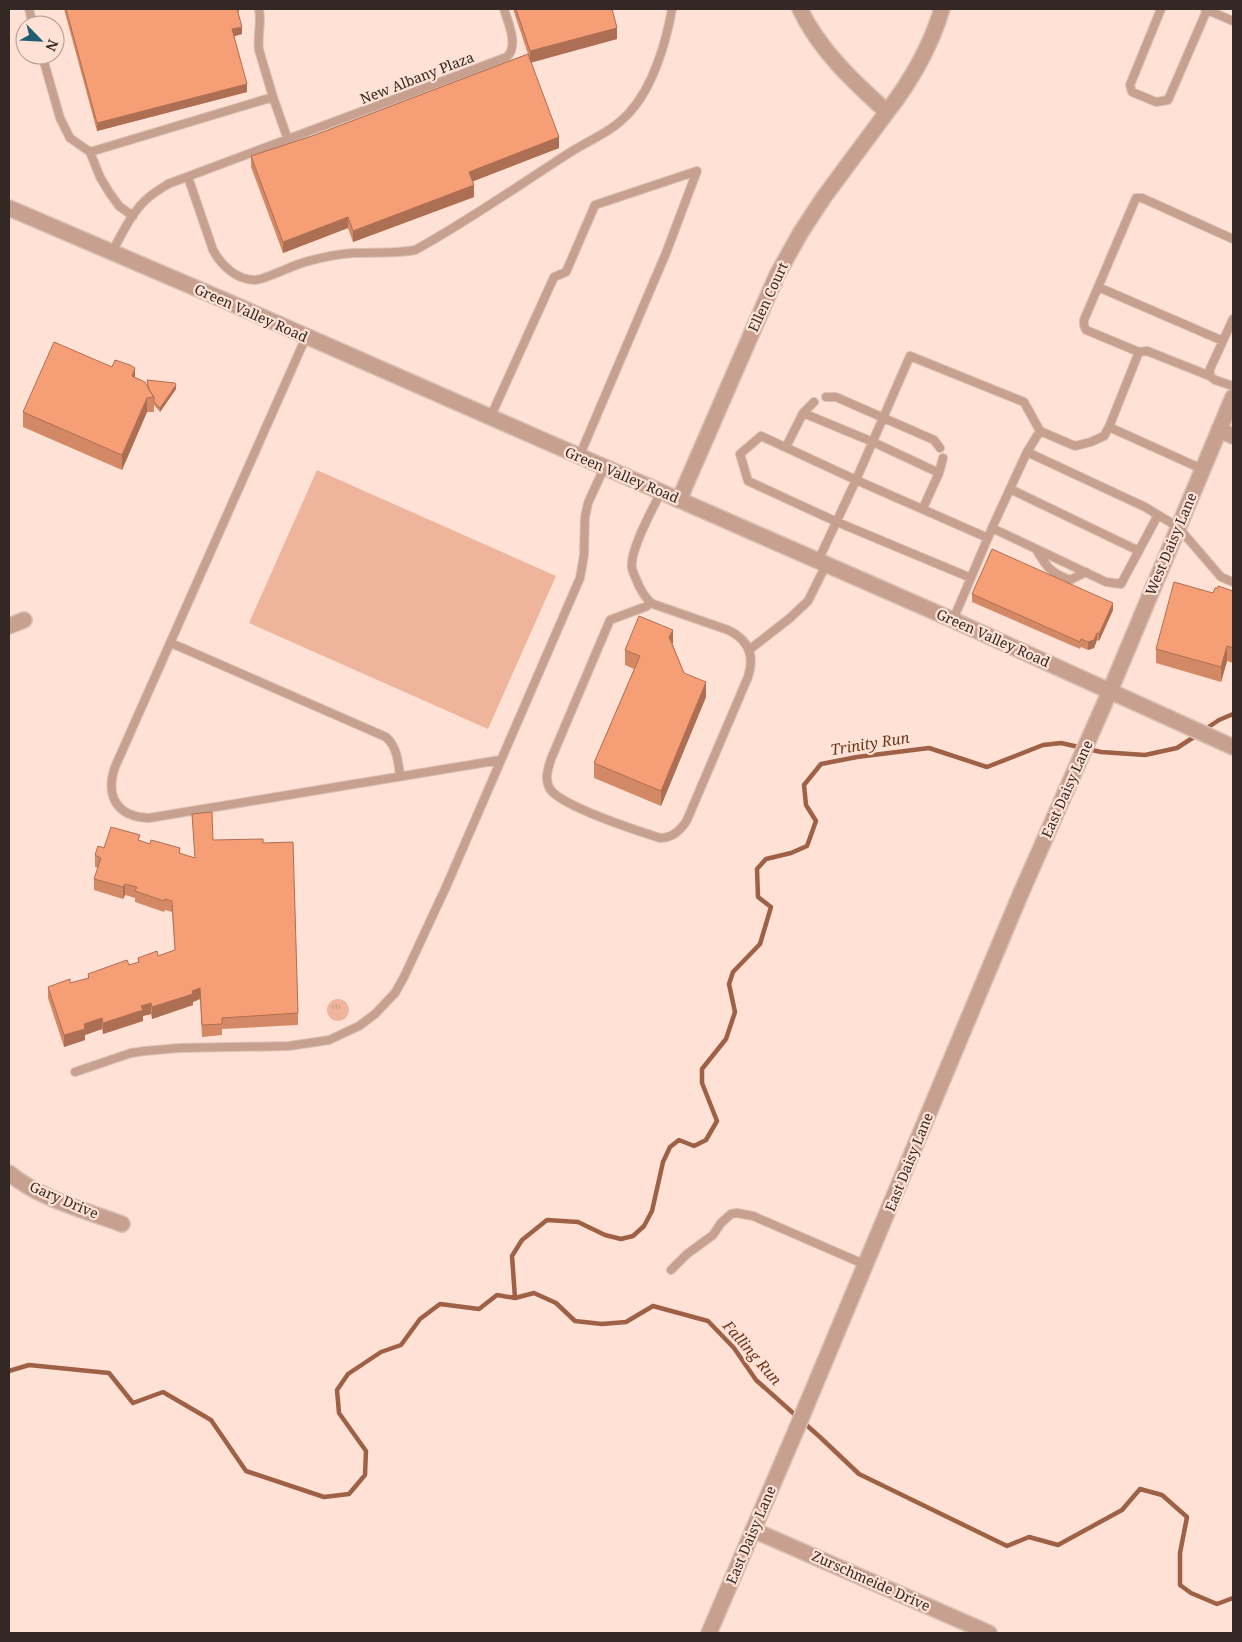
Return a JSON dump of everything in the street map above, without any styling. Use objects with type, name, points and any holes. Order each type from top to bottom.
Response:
[{"type":"street","points":[[800,9],[812,31],[838,64],[888,112]]},
{"type":"street","name":"Ellen Court","points":[[679,500],[777,275],[801,232],[824,197],[896,100],[927,48],[942,9]]},
{"type":"street","name":"Green Valley Road","points":[[9,208],[953,620],[1233,746]]},
{"type":"street","name":"West Daisy Lane","points":[[1110,691],[1233,397]]},
{"type":"street","points":[[1219,430],[1233,436]]},
{"type":"street","points":[[9,626],[24,620]]},
{"type":"street","name":"East Daisy Lane","points":[[709,1633],[866,1265],[960,1036],[1110,691]]},
{"type":"street","name":"Gary Drive","points":[[9,1173],[39,1192],[122,1224]]},
{"type":"street","name":"Zurschmeide Drive","points":[[753,1530],[989,1633]]},
{"type":"lane","points":[[259,9],[261,24],[258,42],[259,50],[272,97],[288,140]]},
{"type":"lane","name":"New Albany Plaza","points":[[112,252],[139,207],[168,184],[507,57],[511,53],[513,40],[504,9]]},
{"type":"lane","points":[[188,177],[213,250],[226,268],[240,276],[256,280],[293,265],[328,257],[354,253],[415,250],[608,130],[628,114],[644,94],[669,25],[672,9]]},
{"type":"lane","points":[[1161,9],[1130,85],[1132,92],[1156,102],[1168,100],[1206,9],[1233,21]]},
{"type":"lane","points":[[45,65],[60,118],[70,138],[90,152],[100,177],[109,192],[119,206],[133,216]]},
{"type":"lane","points":[[90,152],[272,97]]},
{"type":"lane","points":[[490,418],[554,277],[566,272],[595,205],[697,172],[666,253],[579,457]]},
{"type":"lane","points":[[1233,239],[1142,198],[1136,198],[1084,320],[1086,330],[1139,352],[1147,351],[1233,386]]},
{"type":"lane","points":[[1098,287],[1223,341]]},
{"type":"lane","points":[[1210,376],[1210,369],[1233,319]]},
{"type":"lane","points":[[306,337],[111,779],[110,790],[113,798],[119,807],[133,817],[149,818],[500,760]]},
{"type":"lane","points":[[749,650],[790,618],[808,601],[837,522],[910,356],[1024,402],[1040,431],[1075,446],[1104,436],[1139,352]]},
{"type":"lane","points":[[826,397],[836,398],[934,440],[940,448]]},
{"type":"lane","points":[[786,447],[803,413],[814,402]]},
{"type":"lane","points":[[803,413],[873,442],[939,473]]},
{"type":"lane","points":[[1109,426],[1202,469]]},
{"type":"lane","points":[[953,620],[992,528],[1040,431]]},
{"type":"lane","points":[[971,578],[837,522],[748,481],[740,454],[761,436],[988,538]]},
{"type":"lane","points":[[1028,452],[1145,507],[1178,527],[1221,577],[1233,582]]},
{"type":"lane","points":[[923,508],[939,473],[943,458]]},
{"type":"lane","points":[[75,1072],[131,1053],[145,1051],[179,1048],[289,1046],[329,1040],[360,1026],[386,1004],[404,977],[446,887],[580,578],[584,555],[588,503],[604,468]]},
{"type":"lane","points":[[1010,489],[1139,551]]},
{"type":"lane","points":[[650,602],[642,608],[610,620],[551,759],[546,776],[549,788],[572,804],[660,838],[670,837],[679,830],[690,813],[752,664],[749,650],[744,640],[734,633],[650,602],[646,598],[634,574],[632,559],[636,545],[661,492]]},
{"type":"lane","points":[[992,528],[1106,582],[1121,584],[1158,515]]},
{"type":"lane","points":[[1036,548],[1047,567],[1055,575],[1070,580],[1086,572]]},
{"type":"lane","points":[[171,643],[386,738],[397,754],[400,776]]},
{"type":"lane","points":[[671,1270],[687,1254],[713,1234],[726,1217],[737,1212],[753,1216],[866,1265]]},
{"type":"green space","points":[[317,470],[556,576],[488,729],[249,623]]},
{"type":"green space","points":[[338,999],[348,1006],[349,1010],[342,1020],[338,1021],[328,1014],[327,1010],[334,1000]]},
{"type":"building","points":[[66,9],[237,9],[242,27],[232,29],[247,84],[97,123]]},
{"type":"building","points":[[516,9],[612,9],[617,28],[530,51]]},
{"type":"building","points":[[528,54],[559,137],[469,172],[474,185],[353,231],[348,217],[283,242],[251,156],[315,135]]},
{"type":"building","points":[[54,342],[112,367],[115,360],[130,365],[135,368],[132,376],[145,382],[154,397],[147,398],[122,455],[23,412]]},
{"type":"building","points":[[147,380],[175,383],[176,385],[160,408],[154,402],[154,397],[149,390]]},
{"type":"building","points":[[992,549],[1113,603],[1099,634],[1097,633],[1094,640],[1088,642],[1081,639],[1080,642],[972,594]]},
{"type":"building","points":[[1174,582],[1213,593],[1218,586],[1233,591],[1233,648],[1227,646],[1221,667],[1156,649]]},
{"type":"building","points":[[639,616],[673,630],[669,637],[684,673],[706,682],[661,791],[594,763],[640,656],[625,650]]},
{"type":"building","points":[[212,812],[213,840],[263,839],[263,843],[293,842],[298,1013],[222,1018],[222,1024],[202,1025],[200,988],[192,991],[193,994],[152,1007],[151,1003],[141,1006],[143,1010],[103,1023],[102,1018],[84,1024],[85,1029],[64,1035],[48,987],[70,979],[70,983],[89,978],[88,974],[127,960],[129,965],[139,962],[138,958],[157,951],[158,956],[175,950],[172,901],[165,899],[164,901],[135,891],[137,887],[125,884],[123,887],[94,879],[101,858],[95,855],[98,846],[104,848],[111,827],[140,835],[138,840],[150,844],[151,840],[180,848],[179,853],[195,858],[192,814]]},
{"type":"waterway","name":"Trinity Run","points":[[1204,730],[1219,720],[1233,714]]},
{"type":"waterway","name":"Trinity Run","points":[[515,1298],[512,1256],[522,1240],[547,1220],[578,1222],[605,1235],[621,1239],[633,1236],[644,1226],[652,1211],[663,1162],[670,1147],[679,1140],[694,1146],[706,1140],[717,1121],[702,1083],[702,1069],[726,1039],[735,1012],[729,984],[733,972],[760,944],[771,907],[758,897],[757,869],[766,859],[791,853],[807,846],[816,821],[806,805],[804,785],[821,764],[857,757],[929,748],[987,767],[1043,745],[1061,743],[1101,752],[1145,755],[1177,748],[1197,735]]},
{"type":"waterway","name":"Falling Run","points":[[9,1371],[29,1365],[109,1373],[133,1403],[163,1392],[211,1420],[246,1471],[324,1497],[349,1494],[365,1475],[366,1451],[339,1413],[337,1390],[348,1374],[381,1352],[401,1345],[420,1319],[440,1304],[479,1309],[497,1295],[515,1298],[534,1293],[556,1303],[575,1321],[602,1324],[626,1322],[653,1306],[708,1321],[734,1348],[756,1380],[859,1474],[1007,1546],[1029,1537],[1058,1545],[1122,1510],[1140,1489],[1162,1495],[1187,1517],[1180,1553],[1180,1585],[1191,1593],[1217,1604],[1233,1598]]}]
